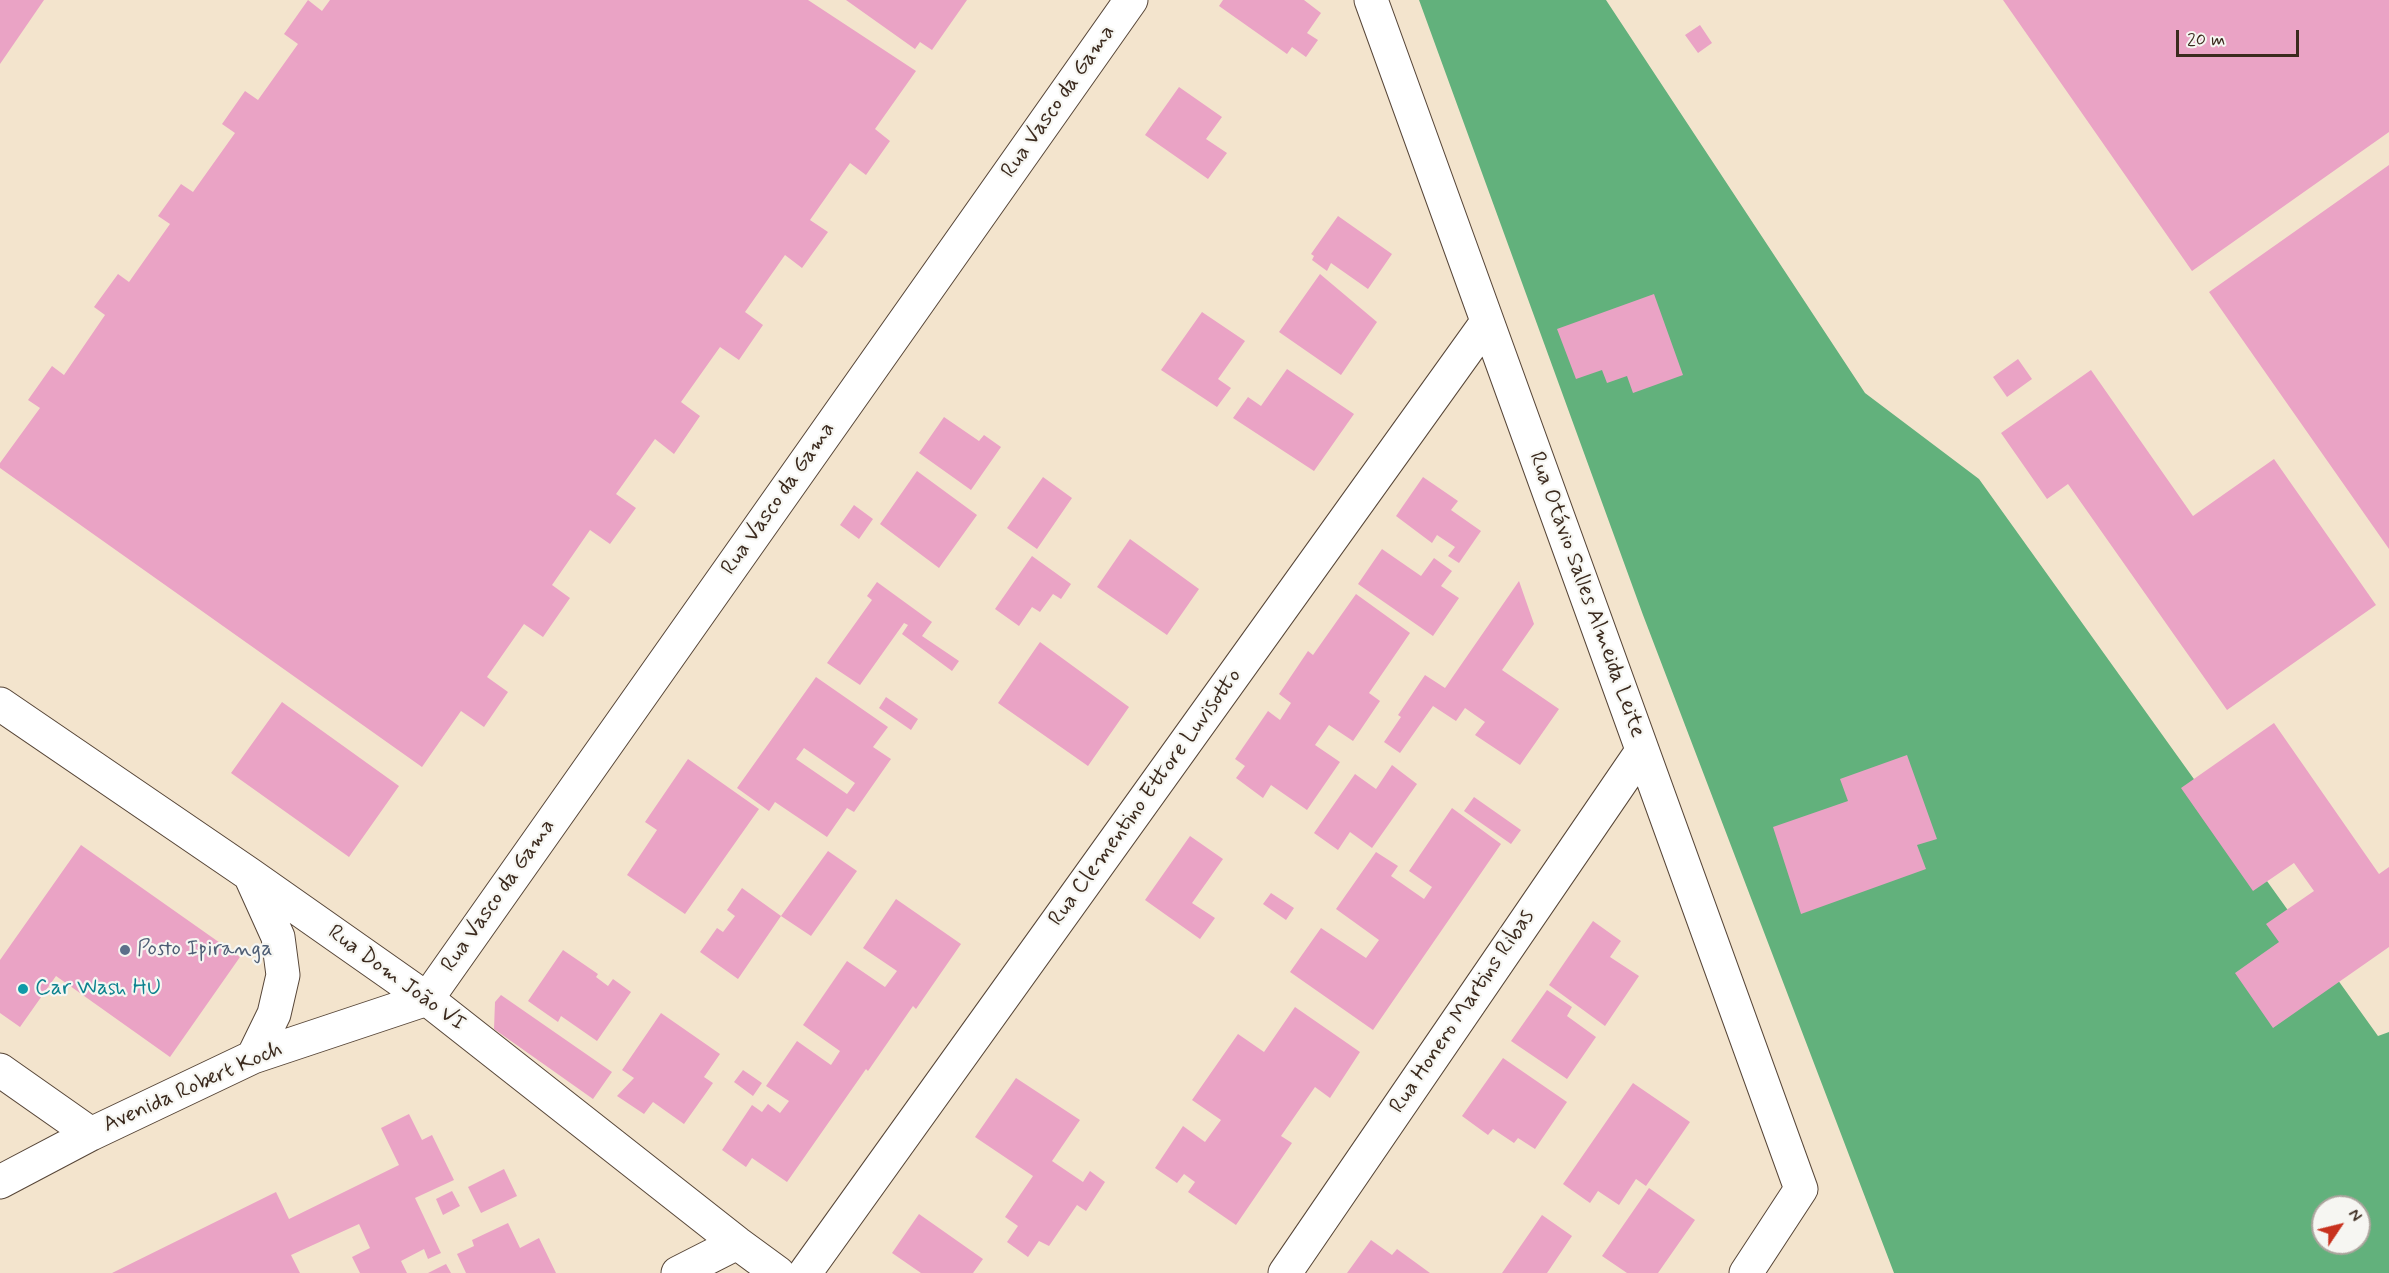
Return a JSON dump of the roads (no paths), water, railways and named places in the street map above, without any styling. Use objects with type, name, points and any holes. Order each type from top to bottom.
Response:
[{"type":"street","name":"Rua Otávio Salles Almeida Leite","points":[[1371,0],[1801,1189],[1746,1273]]},
{"type":"street","name":"Rua Vasco da Gama","points":[[427,999],[1130,1]]},
{"type":"street","name":"Rua Clementino Ettore Luvisotto","points":[[805,1273],[1487,322]]},
{"type":"street","name":"Rua Dom João VI","points":[[0,704],[427,999],[778,1273]]},
{"type":"street","name":"Rua Honero Martins Ribas","points":[[1285,1273],[1642,751]]},
{"type":"street","points":[[249,874],[278,937],[283,975],[274,1014],[253,1056]]},
{"type":"street","name":"Avenida Robert Koch","points":[[0,1182],[91,1134],[253,1056],[427,999]]},
{"type":"street","points":[[0,1070],[91,1134]]},
{"type":"street","points":[[678,1273],[737,1243]]},
{"type":"place","name":"Posto Ipiranga","points":[[125,950]]},
{"type":"place","name":"Car Wash HU","points":[[23,989]]}]
